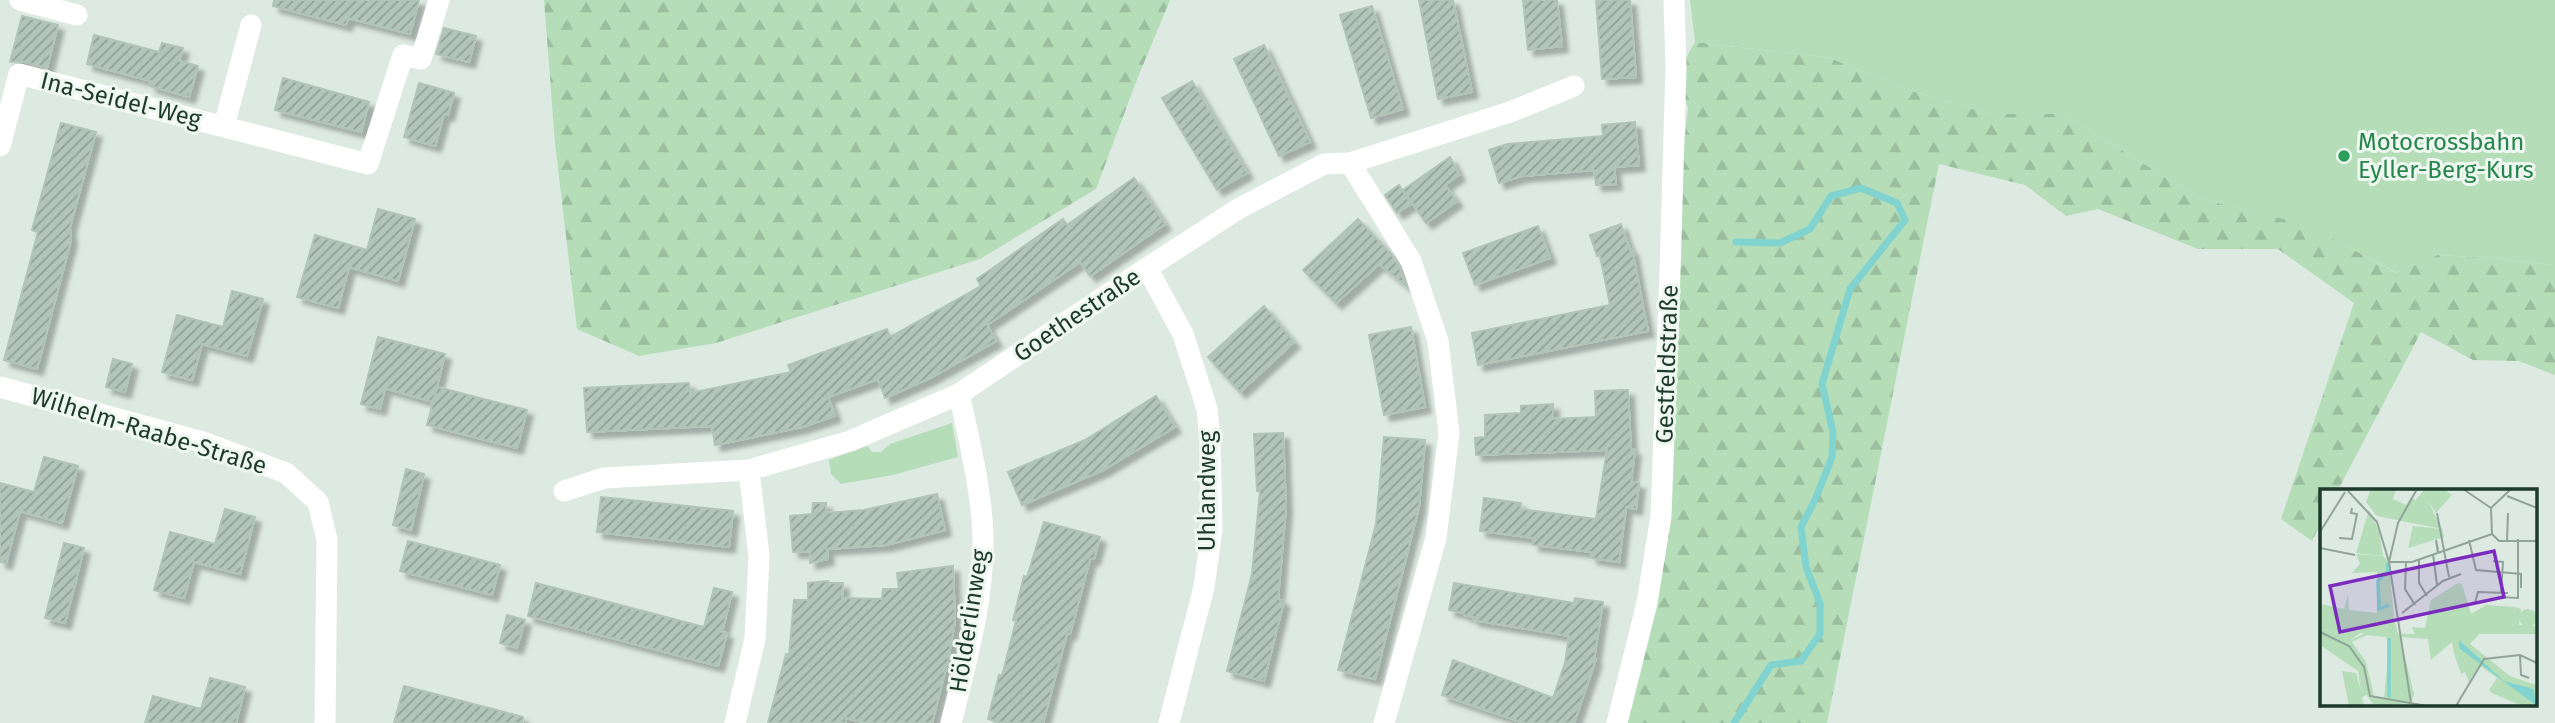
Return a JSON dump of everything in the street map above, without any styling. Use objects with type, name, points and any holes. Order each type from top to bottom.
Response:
[{"type":"street","points":[[20,0],[77,15]]},
{"type":"street","name":"Ina-Seidel-Weg","points":[[0,146],[19,74],[368,164],[403,55],[421,59],[439,0]]},
{"type":"street","name":"Gestfeldstraße","points":[[1617,723],[1647,603],[1661,516],[1676,68],[1674,0]]},
{"type":"street","name":"Ina-Seidel-Weg","points":[[224,126],[251,25]]},
{"type":"street","name":"Goethestraße","points":[[564,491],[604,478],[749,470],[850,441],[960,394],[1238,209],[1324,164],[1350,163],[1510,112],[1574,86]]},
{"type":"street","points":[[1350,163],[1411,261],[1438,341],[1449,433],[1436,538],[1384,723]]},
{"type":"street","name":"Uhlandweg","points":[[1147,268],[1183,334],[1207,409],[1210,440],[1212,519],[1204,587],[1169,723]]},
{"type":"street","name":"Wilhelm-Raabe-Straße","points":[[0,387],[206,443],[286,473],[318,502],[327,540],[326,723]]},
{"type":"street","name":"Hölderlinweg","points":[[951,723],[969,649],[980,583],[983,537],[973,460],[960,394]]},
{"type":"street","points":[[735,723],[755,639],[759,556],[749,470]]},
{"type":"green space","points":[[544,0],[1170,0],[1096,189],[980,259],[716,343],[639,356],[577,329],[555,143]]},
{"type":"green space","name":"Motocrossbahn Eyller-Berg-Kurs","points":[[1690,0],[2555,0],[2555,265],[2437,255],[2397,273],[2305,224],[2201,199],[2063,114],[1990,114],[1909,90],[1830,58],[1695,42]]},
{"type":"green space","points":[[1695,42],[1830,58],[1909,90],[1990,114],[2063,114],[2201,199],[2306,224],[2396,273],[2437,255],[2555,265],[2555,375],[2519,361],[2473,360],[2421,332],[2339,489],[2320,489],[2320,525],[2312,541],[2281,519],[2354,303],[2278,249],[2198,249],[2098,209],[2066,216],[2025,185],[1939,164],[1827,723],[1617,723],[1647,603],[1670,272],[1688,108],[1677,74]]},
{"type":"green space","points":[[952,423],[958,457],[893,475],[841,484],[831,474],[829,460],[867,446],[872,452],[881,452],[890,444]]},
{"type":"building","points":[[274,0],[419,0],[410,34],[348,18],[346,25],[273,6]]},
{"type":"building","points":[[1419,0],[1453,0],[1472,92],[1438,99]]},
{"type":"building","points":[[1523,0],[1557,0],[1562,46],[1528,50]]},
{"type":"building","points":[[1596,0],[1630,0],[1636,77],[1602,79]]},
{"type":"building","points":[[1372,6],[1403,109],[1371,118],[1340,15]]},
{"type":"building","points":[[22,16],[58,25],[47,68],[22,61],[10,62]]},
{"type":"building","points":[[444,28],[476,36],[469,62],[436,54]]},
{"type":"building","points":[[94,35],[159,52],[162,43],[183,48],[179,61],[198,66],[189,97],[150,86],[151,81],[87,64]]},
{"type":"building","points":[[1264,45],[1310,142],[1279,156],[1234,59]]},
{"type":"building","points":[[283,78],[369,102],[361,132],[275,110]]},
{"type":"building","points":[[1192,81],[1247,173],[1217,190],[1162,98]]},
{"type":"building","points":[[419,83],[454,93],[448,115],[444,114],[435,146],[404,137]]},
{"type":"building","points":[[1635,122],[1639,165],[1614,167],[1616,184],[1596,185],[1594,170],[1522,176],[1499,183],[1489,150],[1508,144],[1603,136],[1602,125]]},
{"type":"building","points":[[61,123],[96,132],[70,227],[71,240],[37,369],[4,360],[38,232],[32,230]]},
{"type":"building","points":[[1450,157],[1459,175],[1445,185],[1457,201],[1426,223],[1403,190]]},
{"type":"building","points":[[1134,178],[1165,224],[1090,276],[1080,262],[987,325],[996,341],[930,378],[885,398],[878,379],[828,397],[835,416],[802,427],[715,445],[712,426],[587,432],[584,388],[689,383],[690,393],[791,372],[788,365],[887,329],[890,337],[981,286],[977,279],[1063,219],[1067,225]]},
{"type":"building","points":[[1399,185],[1411,204],[1397,213],[1385,195]]},
{"type":"building","points":[[378,209],[415,219],[398,281],[349,267],[338,308],[297,297],[315,235],[367,250]]},
{"type":"building","points":[[1358,219],[1391,254],[1406,286],[1379,264],[1336,303],[1303,270]]},
{"type":"building","points":[[1621,224],[1630,250],[1632,249],[1648,331],[1478,365],[1472,333],[1610,305],[1600,255],[1597,256],[1590,235]]},
{"type":"building","points":[[1538,226],[1550,258],[1475,285],[1463,253]]},
{"type":"building","points":[[232,291],[263,299],[247,356],[202,344],[192,380],[162,372],[177,315],[223,327]]},
{"type":"building","points":[[1264,306],[1294,342],[1240,392],[1208,357]]},
{"type":"building","points":[[1411,327],[1425,407],[1384,415],[1369,335]]},
{"type":"building","points":[[378,337],[445,354],[433,402],[385,388],[380,409],[361,404]]},
{"type":"building","points":[[113,359],[132,364],[125,392],[106,387]]},
{"type":"building","points":[[437,387],[527,410],[517,448],[427,425]]},
{"type":"building","points":[[1628,390],[1631,449],[1635,450],[1631,482],[1639,483],[1636,509],[1626,507],[1619,562],[1591,558],[1592,552],[1533,545],[1534,538],[1480,531],[1484,498],[1521,503],[1520,509],[1596,519],[1607,450],[1476,455],[1475,438],[1485,437],[1485,415],[1521,413],[1521,406],[1553,404],[1553,419],[1596,417],[1595,391]]},
{"type":"building","points":[[1156,396],[1175,427],[1103,470],[1022,505],[1008,472],[1085,440]]},
{"type":"building","points":[[1283,433],[1286,508],[1278,599],[1284,601],[1264,681],[1227,671],[1252,574],[1260,491],[1257,491],[1254,434]]},
{"type":"building","points":[[1384,437],[1425,440],[1419,507],[1375,679],[1338,670],[1376,524]]},
{"type":"building","points":[[44,457],[78,466],[62,523],[20,511],[6,563],[0,562],[0,483],[34,492]]},
{"type":"building","points":[[406,469],[424,474],[411,530],[393,525]]},
{"type":"building","points":[[937,494],[945,530],[886,545],[827,549],[828,559],[810,563],[810,551],[793,552],[790,516],[812,514],[813,503],[826,503],[826,513],[864,510]]},
{"type":"building","points":[[601,497],[733,511],[729,547],[597,532]]},
{"type":"building","points":[[225,509],[255,517],[240,574],[194,562],[184,598],[154,590],[170,532],[215,544]]},
{"type":"building","points":[[1044,522],[1100,537],[1094,559],[1090,559],[1070,634],[1067,633],[1043,723],[1002,723],[988,719],[1016,621],[1013,620],[1024,576],[1027,577]]},
{"type":"building","points":[[408,541],[500,565],[492,595],[400,571]]},
{"type":"building","points":[[64,543],[84,548],[65,623],[45,618]]},
{"type":"building","points":[[953,566],[955,621],[932,723],[867,723],[846,718],[846,723],[768,723],[786,654],[789,655],[794,600],[808,600],[808,583],[843,583],[842,598],[882,599],[883,589],[899,589],[897,573]]},
{"type":"building","points":[[536,583],[704,627],[714,588],[732,592],[722,632],[727,633],[718,666],[528,616]]},
{"type":"building","points":[[1454,583],[1574,603],[1575,598],[1603,602],[1596,659],[1574,723],[1524,723],[1442,695],[1453,660],[1553,698],[1565,663],[1569,636],[1473,620],[1474,617],[1449,610]]},
{"type":"building","points":[[507,615],[525,620],[517,648],[500,643]]},
{"type":"building","points":[[210,678],[245,687],[236,723],[145,723],[153,696],[201,709]]},
{"type":"building","points":[[404,686],[523,717],[522,723],[394,723]]},
{"type":"waterway","points":[[1734,723],[1771,665],[1801,661],[1820,634],[1820,603],[1806,567],[1801,527],[1832,457],[1833,432],[1822,384],[1850,289],[1905,220],[1897,203],[1861,188],[1831,196],[1810,229],[1780,243],[1736,242]]},
{"type":"place","name":"Motocrossbahn Eyller-Berg-Kurs","points":[[2344,156]]}]
